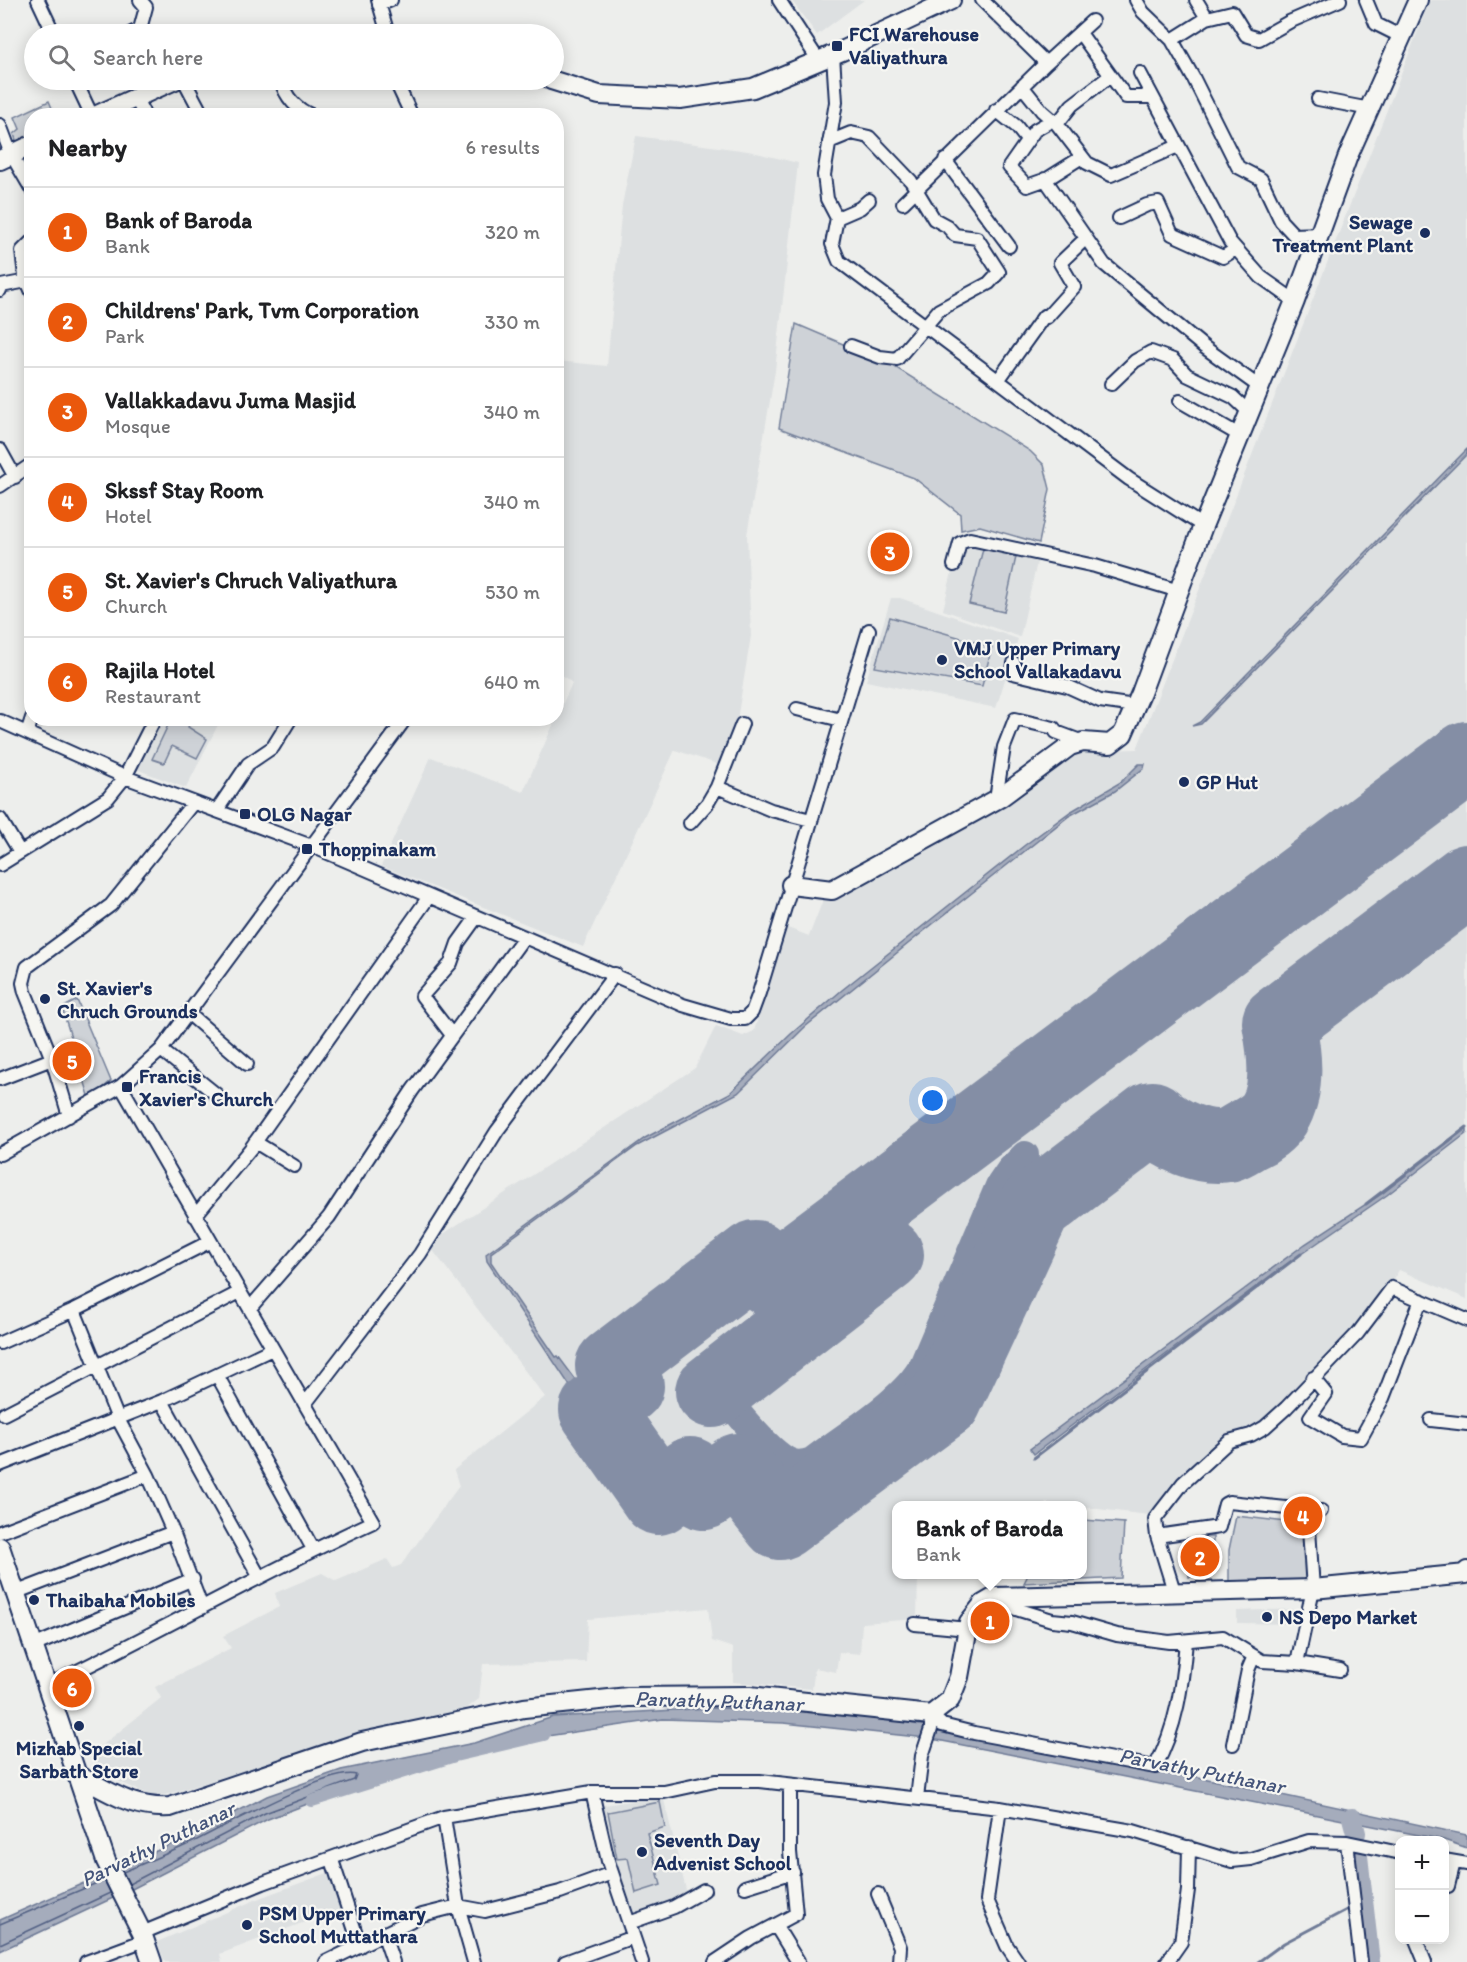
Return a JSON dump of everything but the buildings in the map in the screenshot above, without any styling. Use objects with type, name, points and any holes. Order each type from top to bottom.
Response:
[{"type":"street","points":[[38,0],[49,24]]},
{"type":"street","points":[[779,0],[826,58],[836,102],[824,175],[827,199],[837,219],[832,244],[839,261],[999,379],[1129,479],[1203,526]]},
{"type":"street","points":[[564,84],[599,94],[680,99],[753,88],[826,58],[951,0]]},
{"type":"street","points":[[982,0],[1046,63]]},
{"type":"street","points":[[1136,0],[1143,12],[1172,40],[1238,167],[1261,179],[1281,221],[1294,235],[1320,234]]},
{"type":"street","points":[[1196,0],[1207,18]]},
{"type":"street","points":[[1172,40],[1207,18],[1232,12],[1246,35],[1260,39],[1289,22],[1340,0]]},
{"type":"street","points":[[1366,0],[1376,24],[1402,37]]},
{"type":"street","points":[[996,800],[1004,747],[1015,719],[1054,728],[1056,732],[1083,742],[1110,744],[1117,741],[1123,734],[1203,526],[1295,301],[1348,156],[1418,0]]},
{"type":"street","points":[[141,24],[146,7],[145,1]]},
{"type":"street","points":[[383,2],[386,24]]},
{"type":"street","points":[[903,203],[996,110],[1092,21]]},
{"type":"street","points":[[1080,33],[1126,97],[1152,97]]},
{"type":"street","points":[[1140,73],[1212,211],[1236,249],[1261,277],[1295,301]]},
{"type":"street","points":[[1082,156],[1045,179],[1027,186],[1009,167],[1035,130],[1054,123],[1072,105],[1110,76]]},
{"type":"street","points":[[1022,86],[1087,163],[1111,175],[1178,146]]},
{"type":"street","points":[[80,90],[90,108]]},
{"type":"street","points":[[111,108],[151,90]]},
{"type":"street","points":[[189,90],[199,108]]},
{"type":"street","points":[[285,90],[298,108]]},
{"type":"street","points":[[400,90],[408,108]]},
{"type":"street","points":[[135,97],[141,108]]},
{"type":"street","points":[[1318,99],[1370,109]]},
{"type":"street","points":[[996,110],[1016,126],[1027,140]]},
{"type":"street","points":[[0,125],[5,157],[24,180]]},
{"type":"street","points":[[829,142],[851,133],[869,137],[916,190],[934,219],[947,226],[955,235],[977,238],[999,272],[989,283],[939,310],[897,359],[880,357],[851,346]]},
{"type":"street","points":[[5,157],[24,149]]},
{"type":"street","points":[[945,160],[956,178],[1010,246]]},
{"type":"street","points":[[1045,179],[1104,264],[1204,347],[1261,388]]},
{"type":"street","points":[[837,219],[860,208],[869,200]]},
{"type":"street","points":[[1119,218],[1147,205],[1158,203],[1172,234],[1223,258],[1236,249]]},
{"type":"street","points":[[980,242],[998,228]]},
{"type":"street","points":[[999,379],[1044,316],[1047,317],[1074,287],[1060,263],[1085,239]]},
{"type":"street","points":[[0,290],[1,286],[24,287]]},
{"type":"street","points":[[1111,384],[1135,361],[1151,352],[1173,360],[1187,375],[1233,397],[1250,413]]},
{"type":"street","points":[[1180,401],[1241,436]]},
{"type":"street","points":[[0,450],[15,477]]},
{"type":"street","points":[[0,486],[24,470]]},
{"type":"street","points":[[954,565],[960,543],[970,539],[1095,566],[1179,591]]},
{"type":"street","points":[[0,721],[125,777],[314,847],[428,898],[615,974],[683,1005],[731,1018],[745,1019],[752,1012],[759,993],[869,630]]},
{"type":"street","points":[[1014,663],[1013,673],[1067,686],[1100,701],[1135,706]]},
{"type":"street","points":[[796,709],[842,720]]},
{"type":"street","points":[[690,823],[707,804],[717,787],[742,724]]},
{"type":"street","points":[[27,733],[29,726]]},
{"type":"street","points":[[0,865],[108,798],[125,777],[151,726]]},
{"type":"street","points":[[217,810],[248,764],[273,747],[286,726]]},
{"type":"street","points":[[0,1154],[121,1086],[161,1050],[314,847],[400,726]]},
{"type":"street","points":[[791,885],[832,890],[996,800],[1070,746],[1083,742]]},
{"type":"street","points":[[717,787],[771,810],[811,820]]},
{"type":"street","points":[[69,1116],[52,1059],[25,992],[27,967],[111,905],[193,803]]},
{"type":"street","points":[[0,819],[20,852]]},
{"type":"street","points":[[195,1216],[255,1142],[428,898]]},
{"type":"street","points":[[452,1035],[422,996],[451,963],[458,944],[476,918]]},
{"type":"street","points":[[250,1308],[330,1217],[412,1091],[524,937]]},
{"type":"street","points":[[305,1404],[420,1254],[497,1131],[615,974]]},
{"type":"street","points":[[189,1014],[247,1065]]},
{"type":"street","points":[[161,1050],[217,1095]]},
{"type":"street","points":[[0,1079],[52,1059]]},
{"type":"street","points":[[45,1687],[202,1608],[259,1576],[373,1522],[250,1308],[209,1242],[121,1086]]},
{"type":"street","points":[[255,1142],[294,1166]]},
{"type":"street","points":[[0,1343],[74,1310],[209,1242]]},
{"type":"street","points":[[1174,1591],[1157,1536],[1155,1519],[1184,1483],[1229,1441],[1251,1435],[1265,1427],[1358,1333],[1392,1288],[1467,1320]]},
{"type":"street","points":[[4,1414],[240,1292]]},
{"type":"street","points":[[1313,1378],[1326,1394],[1310,1417],[1342,1436],[1361,1438],[1383,1398],[1421,1300]]},
{"type":"street","points":[[74,1310],[98,1364],[118,1419],[148,1475],[173,1532],[193,1579],[202,1608]]},
{"type":"street","points":[[0,1465],[162,1401],[272,1349]]},
{"type":"street","points":[[217,1376],[313,1549]]},
{"type":"street","points":[[162,1401],[259,1576]]},
{"type":"street","points":[[1431,1420],[1467,1424]]},
{"type":"street","points":[[0,1532],[148,1475]]},
{"type":"street","points":[[1157,1536],[1219,1527],[1225,1504],[1229,1502],[1286,1508],[1317,1515],[1321,1511]]},
{"type":"street","points":[[1297,1663],[1313,1589],[1308,1514]]},
{"type":"street","points":[[17,1592],[173,1532]]},
{"type":"street","points":[[0,1547],[17,1592],[45,1687],[106,1862],[143,1936],[152,1962]]},
{"type":"street","points":[[931,1715],[950,1700],[959,1677],[969,1622],[982,1604],[995,1597],[1313,1589],[1467,1573],[1467,1586]]},
{"type":"street","points":[[33,1646],[193,1579]]},
{"type":"street","points":[[995,1597],[1034,1614],[1117,1635],[1169,1642],[1223,1637],[1262,1661],[1297,1663],[1340,1670]]},
{"type":"street","points":[[915,1624],[968,1629]]},
{"type":"street","points":[[77,1775],[132,1804],[153,1808],[170,1807],[362,1742],[524,1708],[628,1697],[750,1696],[931,1715],[942,1725],[974,1733],[1155,1767],[1168,1744],[1180,1700],[1186,1641]]},
{"type":"street","points":[[1233,1744],[1248,1670],[1254,1656]]},
{"type":"street","points":[[917,1798],[924,1750],[931,1729],[931,1715]]},
{"type":"street","points":[[86,1962],[263,1883],[332,1860],[444,1817],[592,1792],[664,1792],[715,1781],[760,1781],[1000,1808],[1133,1831],[1232,1860],[1251,1859],[1308,1840],[1347,1842],[1395,1852]]},
{"type":"street","points":[[715,1962],[751,1938],[796,1914],[790,1852],[790,1786]]},
{"type":"street","points":[[592,1792],[612,1873],[642,1962]]},
{"type":"street","points":[[1000,1808],[987,1900],[1002,1936],[1018,1962]]},
{"type":"street","points":[[444,1817],[458,1906],[474,1962]]},
{"type":"street","points":[[1347,1842],[1361,1962]]},
{"type":"street","points":[[1167,1962],[1181,1942],[1188,1890],[1189,1846]]},
{"type":"street","points":[[332,1860],[360,1946]]},
{"type":"street","points":[[1449,1883],[1455,1862]]},
{"type":"street","points":[[745,1887],[793,1872]]},
{"type":"street","points":[[326,1962],[422,1915],[458,1906],[484,1911],[560,1892],[612,1873]]},
{"type":"street","points":[[629,1923],[674,1907],[704,1890]]},
{"type":"street","points":[[878,1894],[900,1947],[899,1962]]},
{"type":"street","points":[[776,1926],[798,1962]]},
{"type":"street","points":[[383,1933],[393,1962]]},
{"type":"street","points":[[565,1962],[633,1937]]},
{"type":"street","points":[[1418,1944],[1425,1962]]},
{"type":"shaded area","points":[[791,0],[864,0],[817,35]]},
{"type":"shaded area","points":[[1430,0],[1467,0],[1467,1299],[1399,1270],[1386,1293],[1332,1355],[1253,1430],[1228,1434],[1149,1515],[1087,1508],[1087,1501],[892,1501],[892,1579],[918,1579],[917,1619],[862,1623],[860,1654],[839,1652],[836,1672],[815,1668],[812,1689],[733,1682],[733,1648],[712,1641],[708,1608],[588,1619],[586,1662],[483,1664],[479,1699],[451,1720],[347,1739],[156,1798],[111,1778],[89,1756],[161,1698],[155,1687],[231,1648],[223,1636],[279,1607],[275,1593],[322,1573],[336,1581],[387,1559],[393,1568],[401,1565],[459,1486],[454,1470],[545,1397],[428,1244],[695,1068],[716,1026],[743,1036],[754,1031],[785,927],[809,936],[823,900],[1012,797],[1073,751],[1137,749]]},
{"type":"shaded area","points":[[49,101],[52,108],[34,108]]},
{"type":"shaded area","points":[[24,113],[24,138],[17,143],[14,134],[20,129],[15,117]]},
{"type":"shaded area","points":[[636,136],[748,151],[798,163],[775,371],[747,535],[751,636],[729,768],[675,750],[583,947],[381,866],[431,757],[523,792],[553,726],[564,726],[564,701],[572,683],[564,676],[564,362],[607,366],[622,205]]},
{"type":"shaded area","points":[[796,324],[890,364],[1030,451],[1044,465],[1050,489],[1039,543],[980,526],[961,530],[960,514],[914,478],[779,428]]},
{"type":"shaded area","points":[[961,534],[1038,558],[1020,637],[943,610]]},
{"type":"shaded area","points":[[984,545],[1016,557],[1004,612],[969,604]]},
{"type":"shaded area","name":"VMJ Upper Primary School Vallakadavu","points":[[891,598],[900,598],[1018,639],[996,708],[866,681]]},
{"type":"shaded area","points":[[890,617],[992,647],[982,686],[875,667]]},
{"type":"shaded area","points":[[158,726],[217,726],[186,788],[136,769]]},
{"type":"shaded area","points":[[168,726],[188,726],[207,739],[197,758],[172,746],[164,763],[152,759]]},
{"type":"shaded area","points":[[77,1000],[111,1081],[90,1099],[62,1008]]},
{"type":"shaded area","points":[[1236,1516],[1312,1525],[1314,1581],[1229,1584],[1229,1550]]},
{"type":"shaded area","points":[[1087,1520],[1124,1523],[1121,1578],[1024,1583],[1026,1579],[1087,1579]]},
{"type":"shaded area","points":[[1188,1537],[1213,1537],[1212,1576],[1189,1577]]},
{"type":"shaded area","name":"NS Depo Market","points":[[1297,1609],[1295,1624],[1237,1623],[1237,1611]]},
{"type":"shaded area","name":"Seventh Day Advenist School","points":[[663,1796],[688,1898],[623,1922],[598,1806]]},
{"type":"shaded area","points":[[660,1802],[665,1827],[647,1833],[661,1885],[636,1893],[628,1858],[617,1859],[608,1812]]},
{"type":"shaded area","name":"PSM Upper Primary School Muttathara","points":[[333,1871],[342,1908],[220,1954],[222,1962],[165,1962],[157,1942],[262,1897]]},
{"type":"water","points":[[1467,449],[1467,454],[1201,724],[1192,726],[1200,722]]},
{"type":"water","points":[[1139,764],[1145,764],[1144,768],[1115,791],[1069,816],[805,1027],[738,1093],[637,1146],[491,1253],[491,1262],[556,1357],[558,1356],[579,1384],[572,1389],[487,1261],[486,1254],[645,1138],[730,1093],[791,1034],[842,990],[1025,845],[1070,812],[1121,782]]},
{"type":"water","points":[[1467,1128],[1467,1133],[1387,1195],[1278,1270],[1034,1454],[1030,1449],[1305,1244],[1383,1193]]},
{"type":"water","points":[[710,1708],[836,1710],[1143,1765],[1467,1835],[1467,1848],[1449,1842],[1449,1836],[1424,1836],[927,1738],[784,1723],[663,1719],[500,1743],[376,1778],[268,1819],[132,1889],[0,1951],[0,1920],[188,1837],[267,1796],[341,1770],[474,1743],[553,1717]]},
{"type":"waterway","points":[[1366,1204],[1467,1127]]},
{"type":"waterway","points":[[1034,1458],[1301,1254]]},
{"type":"waterway","name":"Parvathy Puthanar","points":[[312,1801],[455,1756],[544,1735]]},
{"type":"waterway","points":[[1352,1818],[1356,1833]]},
{"type":"waterway","points":[[1357,1847],[1370,1962]]},
{"type":"waterway","points":[[1360,1901],[1363,1898]]},
{"type":"waterway","points":[[1258,1962],[1284,1943],[1352,1907]]},
{"type":"taxiway","points":[[858,1281],[753,1330],[726,1358],[721,1368],[719,1380],[722,1389],[748,1426],[771,1449],[795,1464],[812,1461],[873,1417],[902,1392],[914,1378],[923,1365],[999,1186],[1010,1170],[1025,1155]]},
{"type":"runway","points":[[1467,758],[771,1280],[755,1257],[612,1366],[627,1386],[596,1410],[658,1498],[690,1474],[704,1493],[738,1470],[780,1523],[945,1401],[1035,1207],[1152,1118],[1187,1140],[1218,1146],[1233,1143],[1263,1126],[1274,1114],[1279,1104],[1284,1081],[1284,1057],[1279,1022],[1467,881]]},
{"type":"runway","points":[[712,1391],[887,1255]]},
{"type":"place","name":"FCI Warehouse Valiyathura","points":[[837,46]]},
{"type":"place","name":"Sewage Treatment Plant","points":[[1425,233]]},
{"type":"place","name":"Vallakkadavu Juma Masjid","points":[[890,552]]},
{"type":"place","name":"VMJ Upper Primary School Vallakadavu","points":[[942,660]]},
{"type":"place","name":"GP Hut","points":[[1184,782]]},
{"type":"place","name":"OLG Nagar","points":[[245,814]]},
{"type":"place","name":"Thoppinakam","points":[[307,849]]},
{"type":"place","name":"St. Xavier's Chruch Grounds","points":[[45,999]]},
{"type":"place","name":"St. Xavier's Chruch Valiyathura","points":[[72,1061]]},
{"type":"place","name":"Francis Xavier's Church","points":[[127,1087]]},
{"type":"place","name":"Skssf Stay Room","points":[[1303,1516]]},
{"type":"place","name":"Childrens' Park, Tvm Corporation","points":[[1200,1557]]},
{"type":"place","name":"Thaibaha Mobiles","points":[[34,1600]]},
{"type":"place","name":"NS Depo Market","points":[[1267,1617]]},
{"type":"place","name":"Bank of Baroda","points":[[990,1621]]},
{"type":"place","name":"Rajila Hotel","points":[[72,1688]]},
{"type":"place","name":"Mizhab Special Sarbath Store","points":[[79,1726]]},
{"type":"place","name":"Seventh Day Advenist School","points":[[642,1852]]},
{"type":"place","name":"PSM Upper Primary School Muttathara","points":[[247,1925]]}]
